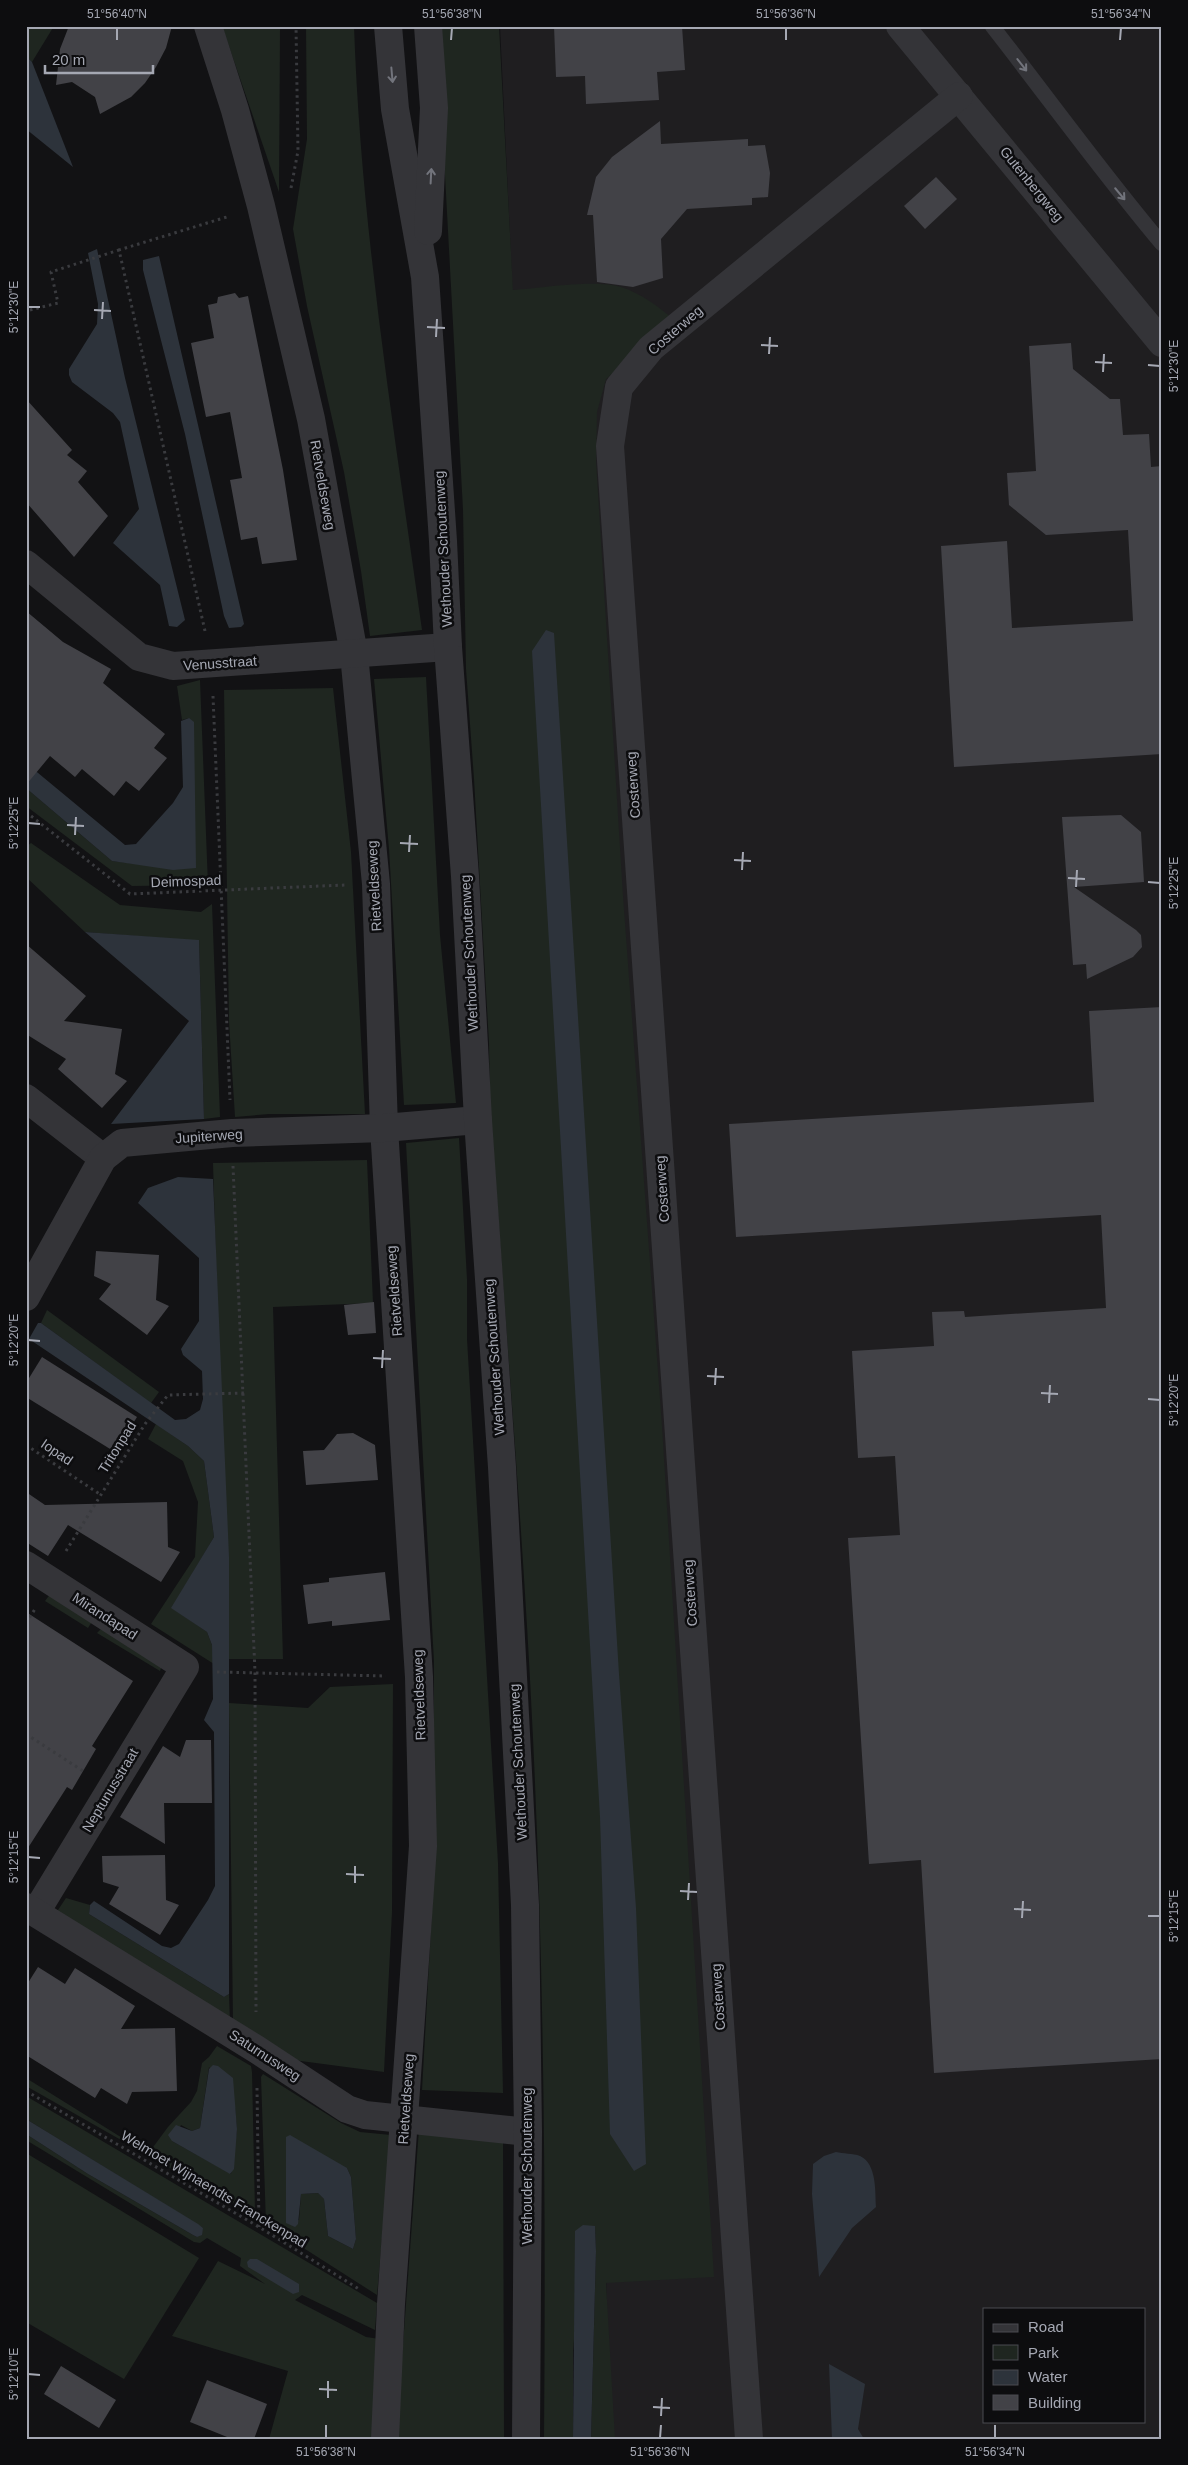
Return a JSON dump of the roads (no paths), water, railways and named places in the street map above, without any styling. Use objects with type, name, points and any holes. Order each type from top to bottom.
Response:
[{"type":"street","name":"Rietveldseweg","points":[[208,26],[235,110],[261,206],[309,410],[354,654],[376,884],[384,1128],[419,1677],[423,1846],[392,2304],[385,2439]]},
{"type":"street","name":"Wethouder Schoutenweg","points":[[388,26],[394,108],[425,277],[444,541],[448,647],[465,876],[478,1120],[502,1467],[525,1905],[528,2132],[526,2439]]},
{"type":"street","name":"Wethouder Schoutenweg","points":[[425,277],[434,108],[428,26]]},
{"type":"street","name":"Gutenbergweg","points":[[900,26],[1162,343]]},
{"type":"street","name":"Costerweg","points":[[749,2439],[610,446],[619,387],[651,348],[959,96]]},
{"type":"street","name":"Venusstraat","points":[[26,564],[139,657],[173,666],[448,647]]},
{"type":"street","points":[[26,1098],[104,1158]]},
{"type":"street","name":"Jupiterweg","points":[[26,1297],[104,1158],[122,1143],[232,1134],[384,1128],[478,1120]]},
{"type":"street","name":"Mirandapad","points":[[37,1572],[185,1666]]},
{"type":"street","name":"Neptunusstraat","points":[[31,1910],[111,1789],[185,1666]]},
{"type":"street","name":"Saturnusweg","points":[[31,1910],[256,2049],[347,2109],[365,2116],[528,2132]]},
{"type":"lane","points":[[992,26],[1057,109],[1111,183],[1162,244]]},
{"type":"water","points":[[26,56],[32,62],[73,167],[26,129]]},
{"type":"water","points":[[97,249],[125,378],[185,620],[177,627],[169,626],[160,585],[113,543],[139,509],[120,422],[113,413],[72,382],[69,375],[69,369],[97,324],[98,304],[88,253]]},
{"type":"water","points":[[159,256],[244,624],[241,627],[229,628],[224,616],[185,434],[143,270],[143,260]]},
{"type":"water","points":[[546,630],[554,633],[619,1674],[636,1908],[646,2164],[634,2171],[610,2134],[600,1817],[532,651]]},
{"type":"water","points":[[189,718],[194,722],[196,868],[173,870],[112,861],[26,788],[26,763],[125,845],[136,844],[173,803],[183,787],[181,721]]},
{"type":"water","points":[[85,932],[199,940],[204,1119],[111,1124],[189,1021]]},
{"type":"water","points":[[178,1177],[213,1179],[229,1557],[229,1994],[224,1997],[89,1914],[90,1905],[94,1901],[162,1946],[171,1948],[179,1944],[215,1886],[214,1732],[204,1720],[213,1699],[212,1645],[207,1632],[171,1608],[214,1537],[204,1461],[188,1446],[29,1339],[38,1323],[41,1323],[175,1420],[186,1419],[200,1410],[203,1399],[202,1371],[183,1355],[181,1349],[199,1321],[199,1258],[138,1203],[148,1188]]},
{"type":"water","points":[[213,2065],[218,2066],[233,2078],[237,2129],[234,2169],[230,2174],[172,2141],[168,2135],[176,2125],[192,2131],[200,2128],[209,2069]]},
{"type":"water","points":[[26,2119],[198,2224],[203,2228],[202,2235],[197,2237],[193,2235],[88,2174],[26,2134]]},
{"type":"water","points":[[290,2135],[347,2168],[351,2177],[356,2239],[353,2249],[328,2236],[324,2199],[318,2193],[301,2194],[298,2224],[295,2227],[286,2223],[286,2137]]},
{"type":"water","points":[[836,2152],[860,2156],[870,2165],[874,2178],[876,2207],[852,2228],[819,2277],[812,2194],[813,2164],[824,2156]]},
{"type":"water","points":[[583,2225],[595,2226],[596,2251],[591,2439],[573,2439],[575,2231]]},
{"type":"water","points":[[250,2259],[257,2259],[299,2284],[299,2292],[293,2294],[248,2267],[247,2262]]},
{"type":"water","points":[[829,2364],[865,2384],[858,2429],[864,2439],[832,2439]]}]
